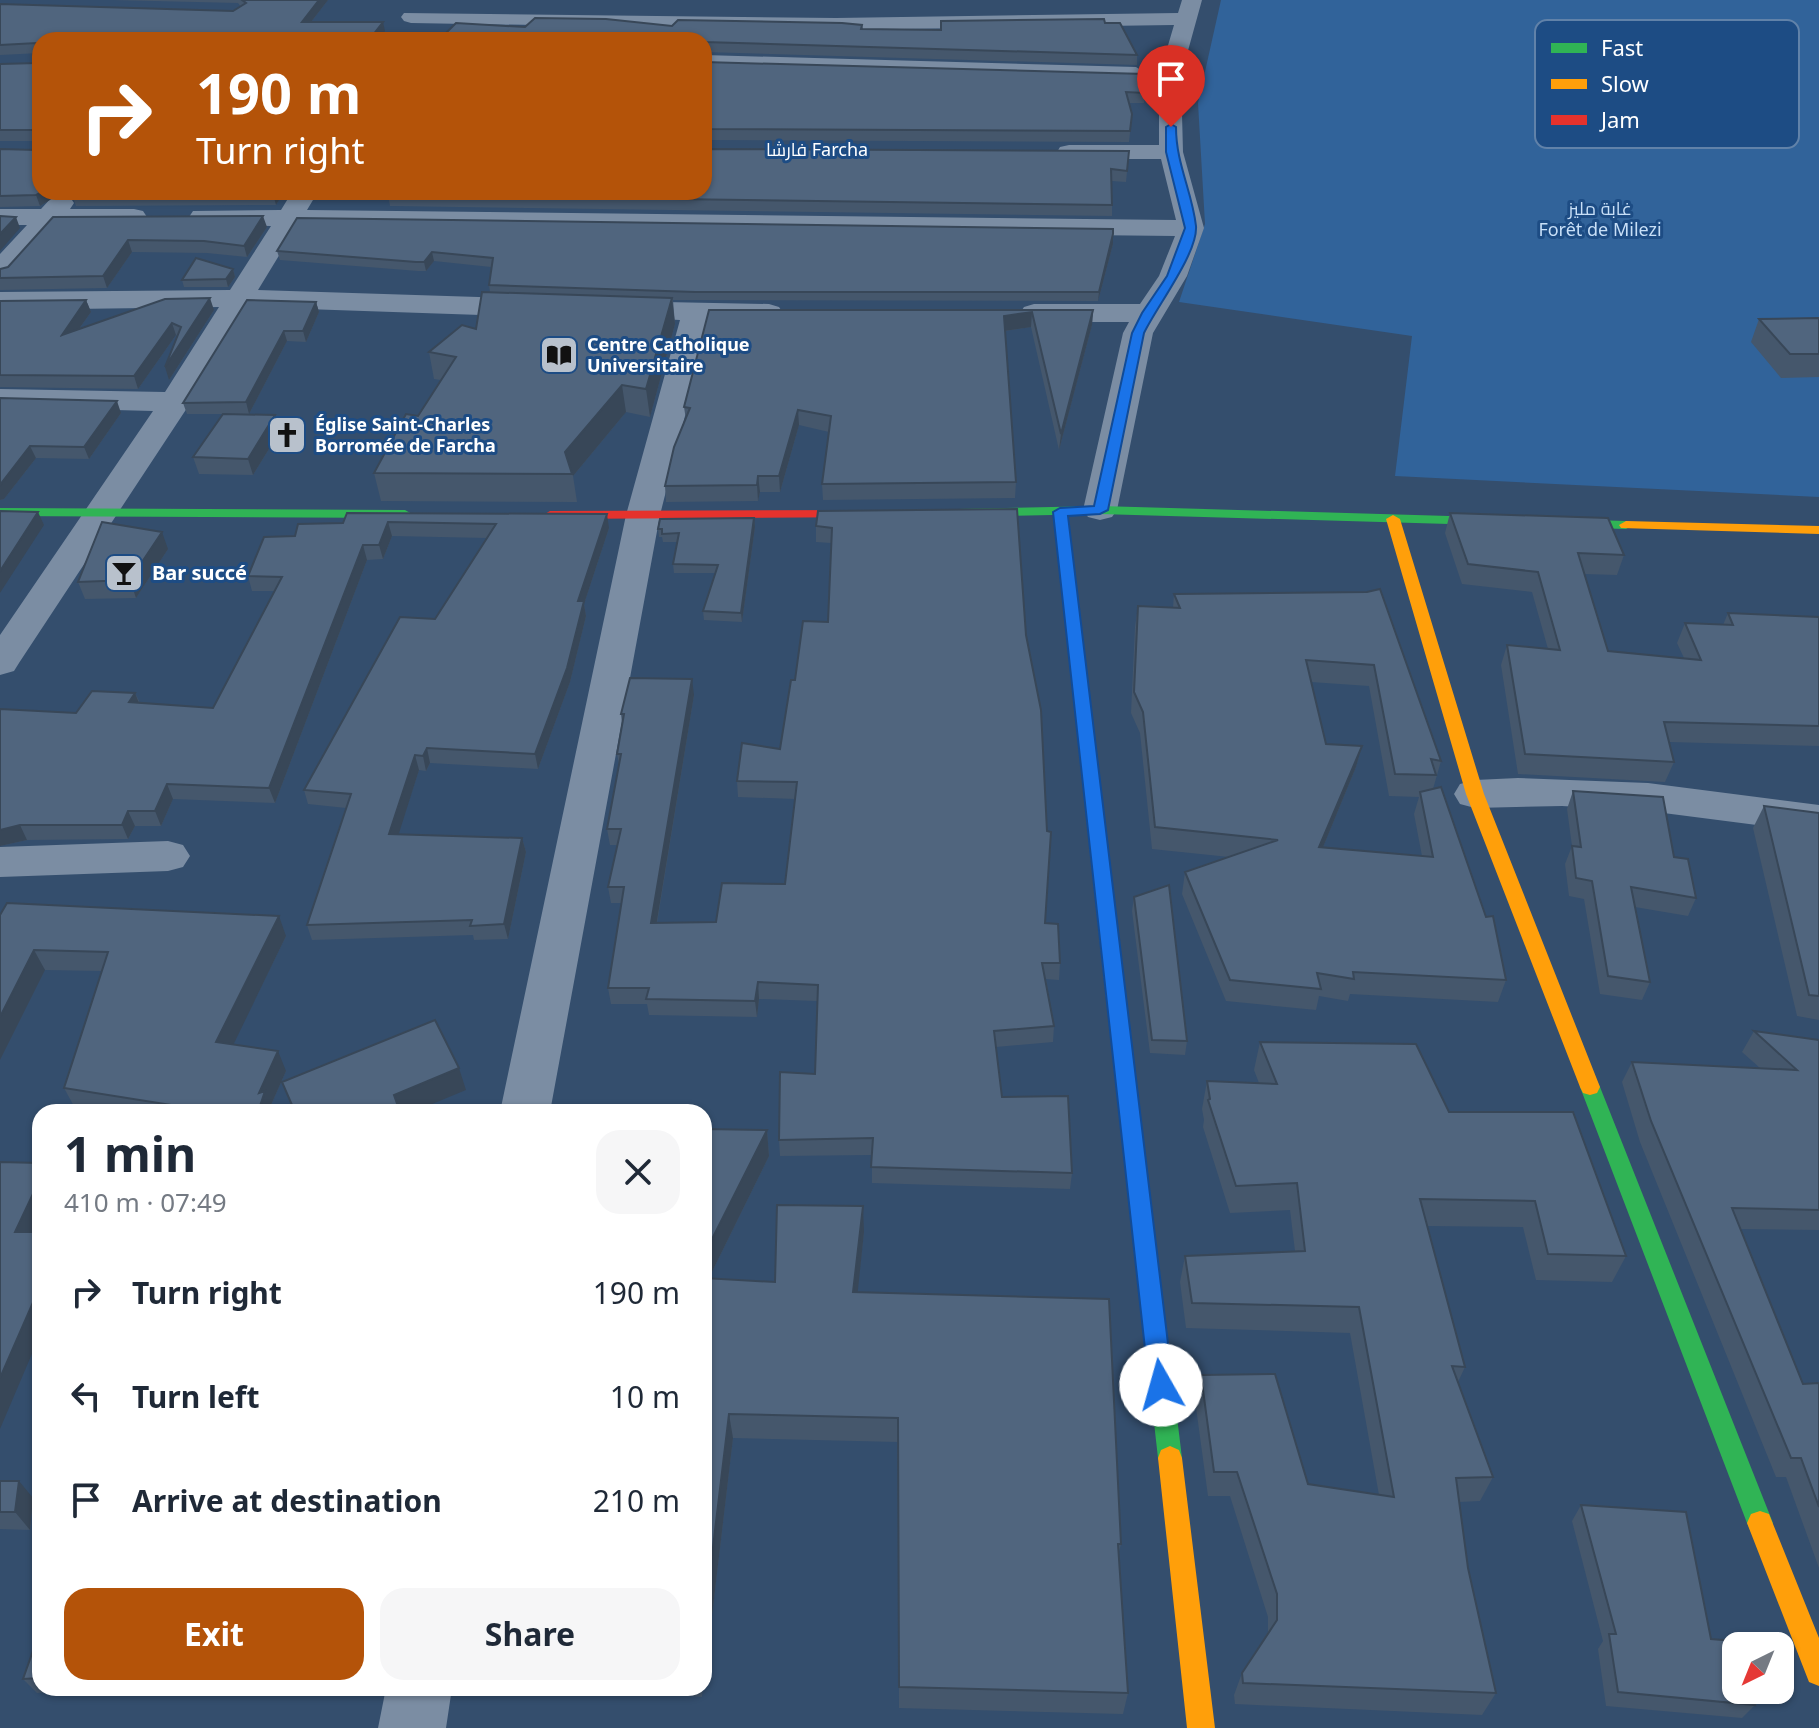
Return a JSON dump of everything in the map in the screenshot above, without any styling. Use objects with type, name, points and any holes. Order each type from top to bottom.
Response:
[{"type":"street","points":[[402,32],[417,9],[836,24],[1010,10],[1190,10],[1170,76],[1171,152],[1191,228],[1173,276],[1148,313],[1133,350],[1100,510]]},
{"type":"street","points":[[712,62],[1170,76]]},
{"type":"street","points":[[1047,152],[1171,152]]},
{"type":"street","points":[[0,271],[63,200]]},
{"type":"street","points":[[0,217],[163,217],[298,204],[1191,228]]},
{"type":"street","points":[[0,663],[175,402],[298,204]]},
{"type":"street","points":[[0,301],[237,298],[696,313],[790,313]]},
{"type":"street","points":[[527,1104],[643,515],[696,313]]},
{"type":"street","points":[[1007,313],[1148,313]]},
{"type":"street","points":[[0,398],[175,402]]},
{"type":"street","points":[[934,513],[1100,510],[1819,530]]},
{"type":"street","points":[[0,512],[425,514]]},
{"type":"street","points":[[1060,512],[1201,1728]]},
{"type":"street","points":[[534,515],[902,514]]},
{"type":"street","points":[[1393,519],[1475,794],[1819,1672]]},
{"type":"street","points":[[1475,794],[1534,791],[1606,793],[1748,807],[1819,819]]},
{"type":"street","points":[[0,862],[168,856]]},
{"type":"street","points":[[412,1728],[418,1696]]},
{"type":"green space","name":"غابة مليز Forêt de Milezi","points":[[1221,0],[1819,0],[1819,497],[1395,476],[1412,336],[1179,302],[1205,224],[1198,103]]},
{"type":"building","points":[[242,0],[319,0],[302,22],[383,22],[375,32],[32,32],[32,43],[0,45],[0,4],[233,11],[246,3]]},
{"type":"building","points":[[535,18],[606,19],[672,26],[678,20],[842,23],[862,25],[861,29],[941,30],[941,21],[1104,19],[1105,23],[1120,23],[1137,55],[712,42],[712,32],[447,32],[456,23],[525,27]]},
{"type":"building","points":[[712,62],[1145,74],[1145,93],[1126,92],[1132,114],[1130,131],[712,129]]},
{"type":"building","points":[[32,63],[32,130],[0,130],[0,64]]},
{"type":"building","points":[[0,149],[32,150],[32,195],[0,196]]},
{"type":"building","points":[[712,149],[1129,151],[1127,171],[1111,169],[1112,205],[712,199]]},
{"type":"building","points":[[0,216],[16,217],[0,234]]},
{"type":"building","points":[[263,216],[244,246],[204,241],[128,240],[103,276],[0,278],[0,269],[8,267],[53,217]]},
{"type":"building","points":[[297,218],[1113,229],[1113,234],[1099,292],[695,292],[489,285],[493,258],[432,252],[424,262],[416,262],[277,251]]},
{"type":"building","points":[[196,258],[233,269],[226,279],[182,280]]},
{"type":"building","points":[[482,292],[672,298],[646,389],[622,385],[565,452],[572,474],[374,473],[406,414],[418,416],[456,357],[429,352],[462,325],[476,329]]},
{"type":"building","points":[[210,298],[165,367],[181,327],[172,323],[134,376],[0,375],[0,301],[86,300],[62,335],[165,299]]},
{"type":"building","points":[[247,300],[316,302],[303,331],[284,331],[246,402],[183,403]]},
{"type":"building","points":[[709,310],[1093,310],[1061,434],[1032,312],[1004,316],[1016,482],[822,484],[831,416],[798,410],[779,476],[758,476],[757,485],[665,486],[674,447],[690,408],[684,407]]},
{"type":"building","points":[[1819,318],[1819,354],[1790,354],[1759,319]]},
{"type":"building","points":[[0,398],[117,401],[84,447],[30,446],[0,485]]},
{"type":"building","points":[[223,414],[275,415],[248,459],[193,457]]},
{"type":"building","points":[[1017,509],[1026,635],[1041,710],[1047,831],[1051,832],[1045,923],[1058,924],[1060,963],[1042,963],[1054,1026],[994,1031],[1002,1097],[1068,1096],[1072,1173],[871,1167],[873,1138],[779,1140],[780,1072],[815,1074],[818,985],[758,982],[755,1001],[646,999],[649,988],[608,988],[624,887],[608,887],[621,829],[607,829],[621,754],[617,754],[624,714],[621,714],[630,678],[692,679],[651,923],[716,922],[722,883],[785,884],[797,782],[737,781],[742,743],[780,749],[791,680],[795,680],[803,621],[828,622],[832,528],[816,526],[818,511]]},
{"type":"building","points":[[0,511],[38,512],[0,571]]},
{"type":"building","points":[[347,513],[607,514],[578,601],[584,601],[567,668],[535,754],[427,748],[423,756],[415,755],[389,834],[522,838],[504,924],[470,926],[472,920],[307,925],[351,794],[304,790],[400,617],[435,619],[496,524],[388,522],[379,545],[363,545],[269,788],[167,784],[155,811],[128,811],[122,825],[20,825],[0,830],[0,709],[76,713],[92,691],[135,693],[129,702],[213,708],[282,577],[248,576],[264,537],[295,536],[298,524],[343,523]]},
{"type":"building","points":[[1450,513],[1608,518],[1624,555],[1578,553],[1608,651],[1701,660],[1685,623],[1733,625],[1728,613],[1819,617],[1819,726],[1664,722],[1674,762],[1525,754],[1507,645],[1560,650],[1538,572],[1468,564]]},
{"type":"building","points":[[754,518],[741,613],[703,611],[718,565],[673,564],[679,533],[662,534],[662,529],[658,529],[660,519]]},
{"type":"building","points":[[102,522],[162,532],[130,580],[78,582]]},
{"type":"building","points":[[1380,589],[1441,761],[1431,759],[1436,775],[1395,774],[1374,665],[1306,660],[1326,744],[1362,746],[1319,847],[1433,857],[1420,792],[1441,787],[1486,917],[1493,916],[1506,980],[1353,972],[1354,979],[1317,973],[1321,989],[1230,980],[1185,872],[1278,840],[1155,827],[1143,712],[1134,692],[1138,606],[1180,608],[1174,594],[1367,592]]},
{"type":"building","points":[[1573,791],[1663,797],[1674,857],[1688,859],[1696,898],[1631,887],[1650,982],[1608,976],[1592,881],[1576,878],[1572,846],[1581,847]]},
{"type":"building","points":[[1764,806],[1819,813],[1819,996],[1809,995]]},
{"type":"building","points":[[1169,885],[1187,1041],[1152,1040],[1134,897]]},
{"type":"building","points":[[7,903],[279,916],[216,1042],[278,1051],[259,1093],[265,1091],[261,1104],[165,1104],[64,1088],[108,952],[34,950],[0,1017],[0,915]]},
{"type":"building","points":[[435,1020],[459,1068],[394,1095],[397,1104],[292,1104],[282,1082]]},
{"type":"building","points":[[1754,1031],[1819,1040],[1819,1210],[1732,1208],[1803,1384],[1819,1383],[1819,1507],[1801,1458],[1791,1458],[1651,1121],[1632,1062],[1797,1070]]},
{"type":"building","points":[[1260,1042],[1416,1044],[1449,1112],[1573,1112],[1626,1256],[1548,1254],[1535,1201],[1420,1199],[1465,1367],[1452,1366],[1493,1477],[1456,1478],[1468,1568],[1496,1693],[1243,1683],[1242,1673],[1277,1620],[1277,1594],[1237,1472],[1214,1472],[1201,1375],[1275,1374],[1308,1484],[1394,1497],[1359,1307],[1192,1303],[1185,1256],[1305,1251],[1297,1183],[1236,1186],[1208,1100],[1207,1081],[1277,1084]]},
{"type":"building","points":[[712,1129],[767,1130],[712,1239]]},
{"type":"building","points":[[0,1162],[32,1163],[32,1196],[15,1232],[32,1232],[32,1305],[0,1378]]},
{"type":"building","points":[[777,1205],[863,1206],[853,1292],[1109,1299],[1121,1544],[1118,1544],[1128,1693],[899,1687],[898,1418],[729,1414],[712,1555],[712,1278],[775,1282]]},
{"type":"building","points":[[0,1481],[19,1481],[15,1512],[0,1512]]},
{"type":"building","points":[[1581,1505],[1686,1512],[1711,1639],[1722,1640],[1722,1702],[1618,1692],[1609,1634],[1616,1634]]},
{"type":"building","points":[[32,1654],[32,1678],[23,1679]]},
{"type":"traffic: fast","points":[[958,513],[1100,510],[1626,525]]},
{"type":"traffic: fast","points":[[0,512],[405,514]]},
{"type":"traffic: fast","points":[[1116,997],[1170,1458]]},
{"type":"traffic: fast","points":[[1590,1087],[1760,1523]]},
{"type":"traffic: slow","points":[[1060,512],[1116,997]]},
{"type":"traffic: slow","points":[[1393,519],[1475,794],[1590,1087]]},
{"type":"traffic: slow","points":[[1626,525],[1819,530]]},
{"type":"traffic: slow","points":[[1170,1458],[1201,1728]]},
{"type":"traffic: slow","points":[[1760,1523],[1819,1672]]},
{"type":"traffic: jam","points":[[550,515],[877,514]]},
{"type":"place","name":"Centre Catholique Universitaire","points":[[559,355]]},
{"type":"place","name":"Église Saint-Charles Borromée de Farcha","points":[[287,435]]},
{"type":"place","name":"Bar succé","points":[[124,573]]},
{"type":"district","name":"فارشا Farcha","points":[[817,150]]},
{"type":"route","points":[[1161,1385],[1060,512],[1100,510],[1138,333],[1173,276],[1191,228],[1171,152],[1171,127]]}]
